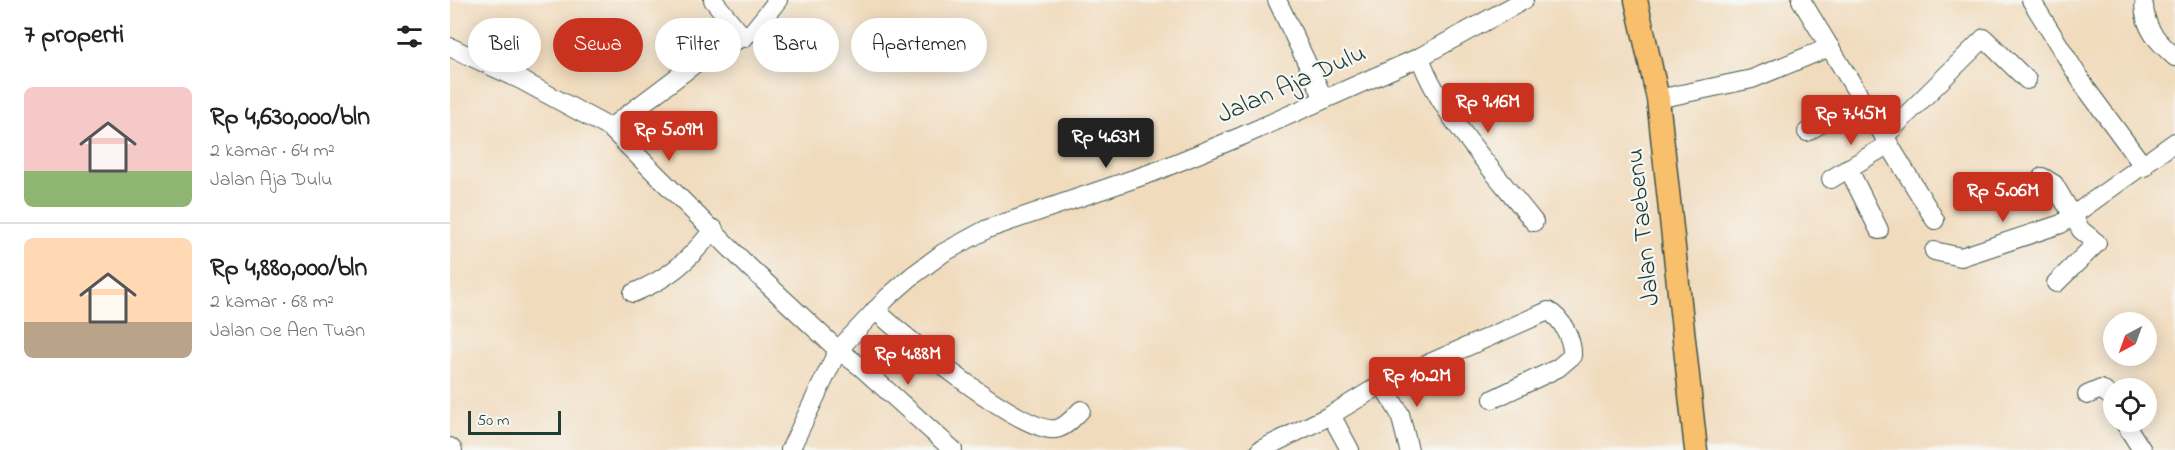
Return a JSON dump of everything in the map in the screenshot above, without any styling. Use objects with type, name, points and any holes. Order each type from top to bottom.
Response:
[{"type":"main road","name":"Jalan Taebenu","points":[[1636,0],[1658,99],[1696,450]]},
{"type":"street","points":[[713,0],[744,38]]},
{"type":"street","points":[[610,128],[696,63],[744,38],[764,20],[778,0]]},
{"type":"street","points":[[1277,0],[1324,99]]},
{"type":"street","name":"Jalan Aja Dulu","points":[[790,450],[838,350],[875,310],[912,276],[944,253],[987,229],[1154,172],[1324,99],[1420,57],[1524,0]]},
{"type":"street","points":[[1802,0],[1935,220]]},
{"type":"street","points":[[2031,0],[2085,87],[2144,167]]},
{"type":"street","points":[[2144,5],[2145,22],[2151,33],[2175,57]]},
{"type":"street","points":[[1832,179],[1886,140],[1984,38],[2027,81]]},
{"type":"street","points":[[450,47],[521,80],[610,128],[714,229],[748,266],[838,350],[861,367],[953,450]]},
{"type":"street","points":[[1658,99],[1752,80],[1830,47]]},
{"type":"street","points":[[1420,57],[1426,75],[1453,117],[1534,222]]},
{"type":"street","points":[[1807,132],[1862,99]]},
{"type":"street","points":[[1934,251],[1961,257],[2047,231],[2075,217],[2175,142]]},
{"type":"street","points":[[1848,168],[1879,230]]},
{"type":"street","points":[[2042,177],[2054,184],[2081,230],[2097,243],[2056,283]]},
{"type":"street","points":[[633,293],[651,285],[689,260],[714,229]]},
{"type":"street","points":[[875,310],[959,377],[1026,421],[1045,429],[1056,429],[1064,426],[1082,410]]},
{"type":"street","points":[[1260,450],[1331,415],[1382,384],[1508,327],[1548,311],[1555,314],[1573,347],[1572,356],[1558,368],[1493,399]]},
{"type":"street","points":[[1382,384],[1400,414],[1409,450]]},
{"type":"street","points":[[2087,394],[2101,389],[2103,391]]},
{"type":"street","points":[[1331,415],[1350,450]]},
{"type":"street","points":[[2130,432],[2142,450]]}]
